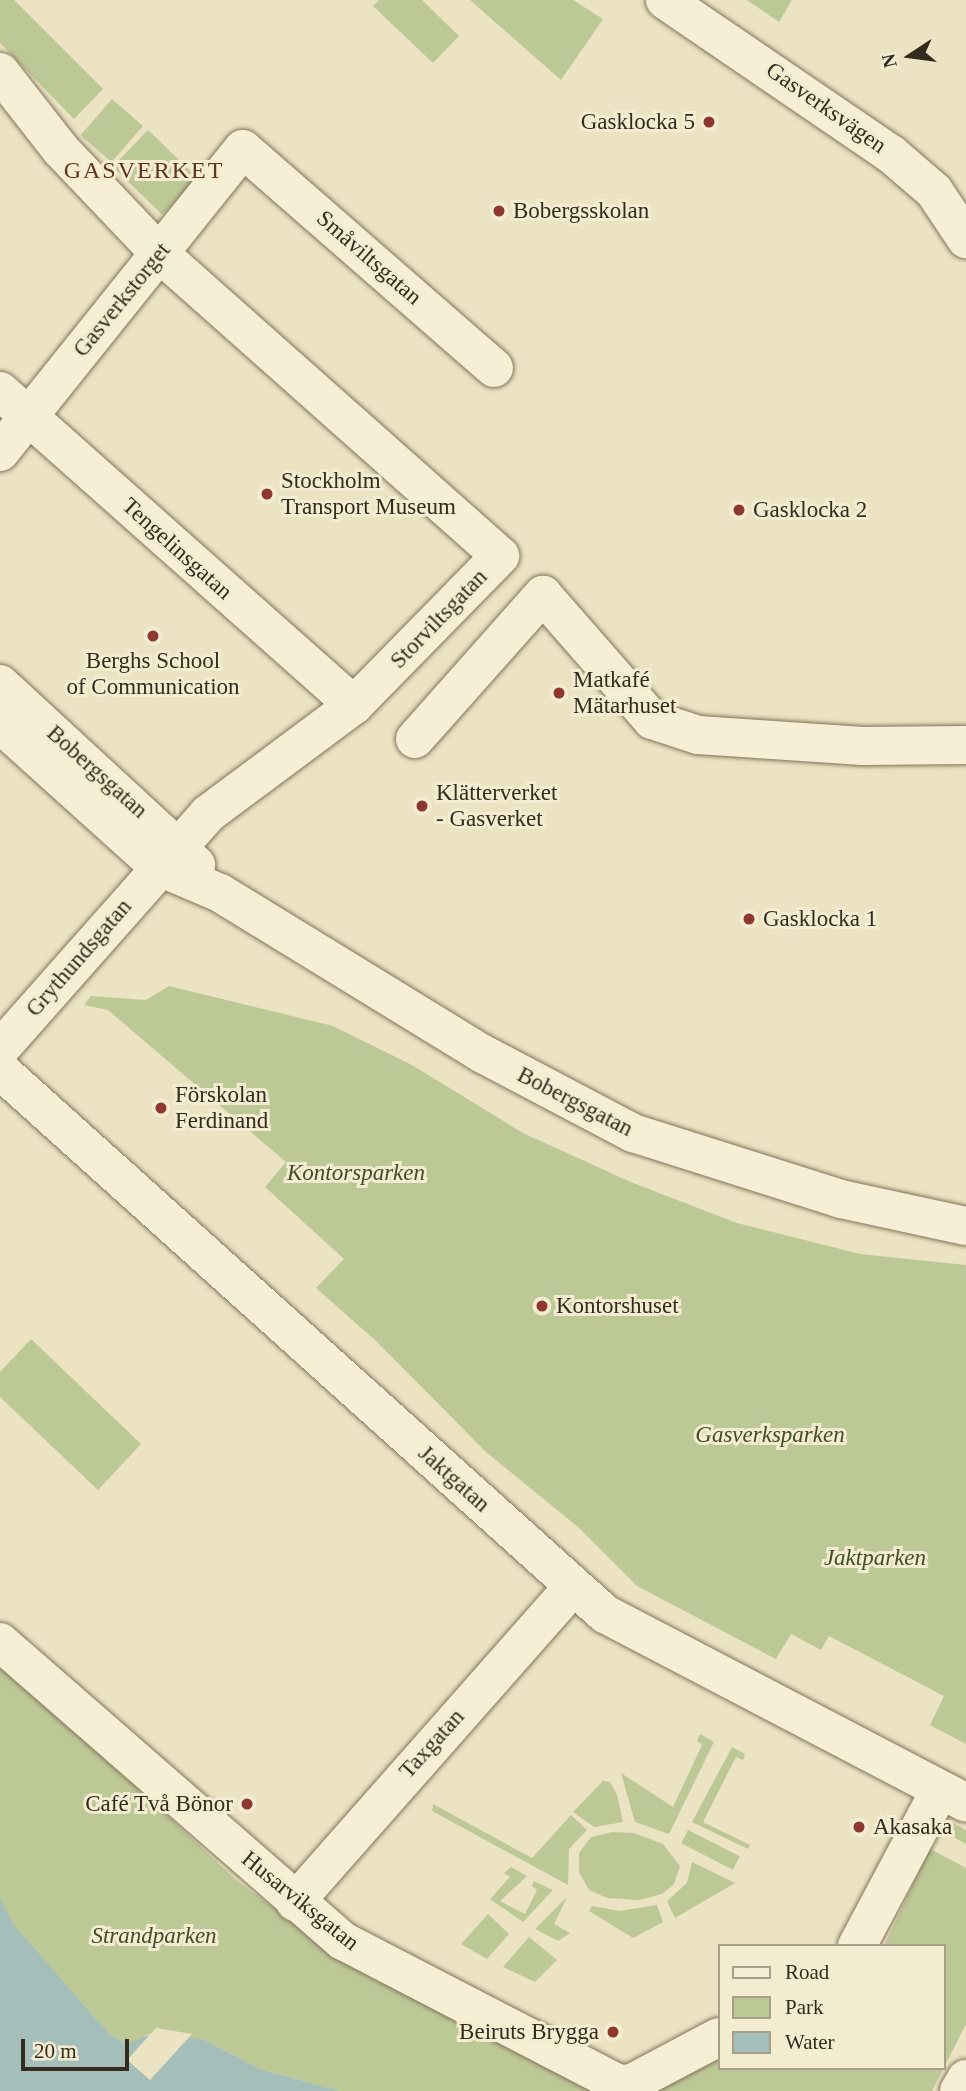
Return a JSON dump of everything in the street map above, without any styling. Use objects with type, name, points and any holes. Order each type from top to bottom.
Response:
[{"type":"street","name":"Gasverksvägen","points":[[665,0],[891,154],[934,191],[966,239]]},
{"type":"street","points":[[0,72],[61,150],[159,253]]},
{"type":"street","name":"Gasverkstorget","points":[[0,452],[243,149]]},
{"type":"street","name":"Småviltsgatan","points":[[243,149],[494,368]]},
{"type":"street","name":"Storviltsgatan","points":[[159,253],[500,556],[354,705],[208,814],[169,856]]},
{"type":"street","name":"Tengelinsgatan","points":[[0,391],[354,705]]},
{"type":"street","points":[[415,739],[542,595],[652,720],[698,735],[863,746],[966,746]]},
{"type":"street","name":"Bobergsgatan","points":[[0,684],[169,856]]},
{"type":"street","name":"Bobergsgatan","points":[[0,724],[219,893],[483,1054],[633,1133],[841,1199],[966,1226]]},
{"type":"street","name":"Grythundsgatan","points":[[0,1049],[169,856]]},
{"type":"street","name":"Jaktgatan","points":[[0,1070],[605,1614],[953,1797]]},
{"type":"street","name":"Taxgatan","points":[[295,1902],[573,1587]]},
{"type":"street","name":"Husarviksgatan","points":[[0,1642],[295,1902],[343,1941],[619,2084],[632,2082],[718,2038]]},
{"type":"street","points":[[858,1944],[953,1797]]},
{"type":"street","points":[[959,2091],[966,2079]]},
{"type":"green space","points":[[0,0],[14,0],[103,89],[74,119],[0,43]]},
{"type":"green space","points":[[379,0],[422,0],[459,36],[433,63],[373,6]]},
{"type":"green space","points":[[470,0],[573,0],[603,19],[561,80]]},
{"type":"green space","points":[[747,0],[792,0],[779,22]]},
{"type":"green space","points":[[112,99],[143,126],[111,162],[81,135]]},
{"type":"green space","points":[[148,130],[198,178],[162,215],[113,167]]},
{"type":"green space","name":"Gasverksparken","points":[[169,986],[333,1026],[412,1065],[523,1133],[633,1183],[737,1223],[860,1254],[966,1265],[966,1744],[930,1725],[944,1696],[829,1636],[821,1650],[791,1634],[776,1659],[637,1586],[578,1527],[486,1452],[376,1341],[316,1288],[344,1259],[265,1187],[286,1162],[108,1010],[84,1005],[91,996],[146,1000]]},
{"type":"green space","points":[[31,1339],[141,1444],[98,1490],[0,1397],[0,1372]]},
{"type":"green space","name":"Strandparken","points":[[0,1658],[236,1880],[298,1926],[592,2091],[340,2091],[260,2069],[204,2040],[148,2034],[135,2044],[128,2044],[110,2035],[12,1924],[0,1898]]},
{"type":"green space","points":[[700,1734],[714,1742],[669,1834],[635,1822],[621,1773],[673,1807],[702,1745],[697,1741]]},
{"type":"green space","points":[[732,1747],[745,1754],[743,1760],[736,1757],[703,1822],[750,1845],[748,1849],[692,1822]]},
{"type":"green space","points":[[603,1781],[610,1782],[617,1795],[623,1822],[594,1827],[573,1812]]},
{"type":"green space","points":[[433,1804],[532,1858],[571,1815],[587,1830],[569,1849],[568,1885],[432,1811]]},
{"type":"green space","points":[[947,1820],[966,1830],[966,1844],[942,1831]]},
{"type":"green space","points":[[688,1830],[740,1856],[733,1870],[681,1843]]},
{"type":"green space","points":[[612,1832],[634,1833],[663,1844],[680,1866],[674,1884],[662,1894],[639,1900],[607,1898],[589,1890],[579,1872],[579,1853],[591,1837]]},
{"type":"green space","points":[[930,1849],[966,1868],[966,2024],[945,2065],[945,1944],[885,1944]]},
{"type":"green space","points":[[692,1862],[735,1883],[675,1918],[667,1901],[687,1883]]},
{"type":"green space","points":[[511,1867],[527,1876],[500,1901],[525,1914],[537,1890],[532,1886],[534,1881],[553,1890],[523,1922],[490,1899],[510,1877],[504,1873]]},
{"type":"green space","points":[[567,1897],[554,1924],[570,1933],[558,1941],[535,1929]]},
{"type":"green space","points":[[657,1905],[663,1922],[633,1938],[589,1911],[592,1906],[619,1911]]},
{"type":"green space","points":[[488,1914],[509,1934],[487,1959],[461,1944]]},
{"type":"green space","points":[[529,1937],[557,1960],[535,1982],[503,1967]]},
{"type":"green space","points":[[718,2056],[718,2070],[943,2070],[932,2091],[647,2091]]},
{"type":"water","points":[[0,1898],[13,1924],[110,2035],[128,2044],[156,2032],[204,2040],[260,2069],[340,2091],[0,2091]]},
{"type":"pier","points":[[156,2028],[192,2034],[150,2080],[127,2060]]},
{"type":"place","name":"Gasklocka 5","points":[[709,122]]},
{"type":"place","name":"Bobergsskolan","points":[[499,211]]},
{"type":"place","name":"Stockholm Transport Museum","points":[[267,494]]},
{"type":"place","name":"Gasklocka 2","points":[[739,510]]},
{"type":"place","name":"Berghs School of Communication","points":[[153,636]]},
{"type":"place","name":"Matkafé Mätarhuset","points":[[559,693]]},
{"type":"place","name":"Klätterverket - Gasverket","points":[[422,806]]},
{"type":"place","name":"Gasklocka 1","points":[[749,919]]},
{"type":"place","name":"Förskolan Ferdinand","points":[[161,1108]]},
{"type":"place","name":"Kontorshuset","points":[[542,1306]]},
{"type":"place","name":"Café Två Bönor","points":[[247,1804]]},
{"type":"place","name":"Akasaka","points":[[859,1827]]},
{"type":"place","name":"Beiruts Brygga","points":[[613,2032]]},
{"type":"district","name":"GASVERKET","points":[[144,171]]},
{"type":"park label","name":"Kontorsparken","points":[[356,1173]]},
{"type":"park label","name":"Jaktparken","points":[[875,1558]]}]
